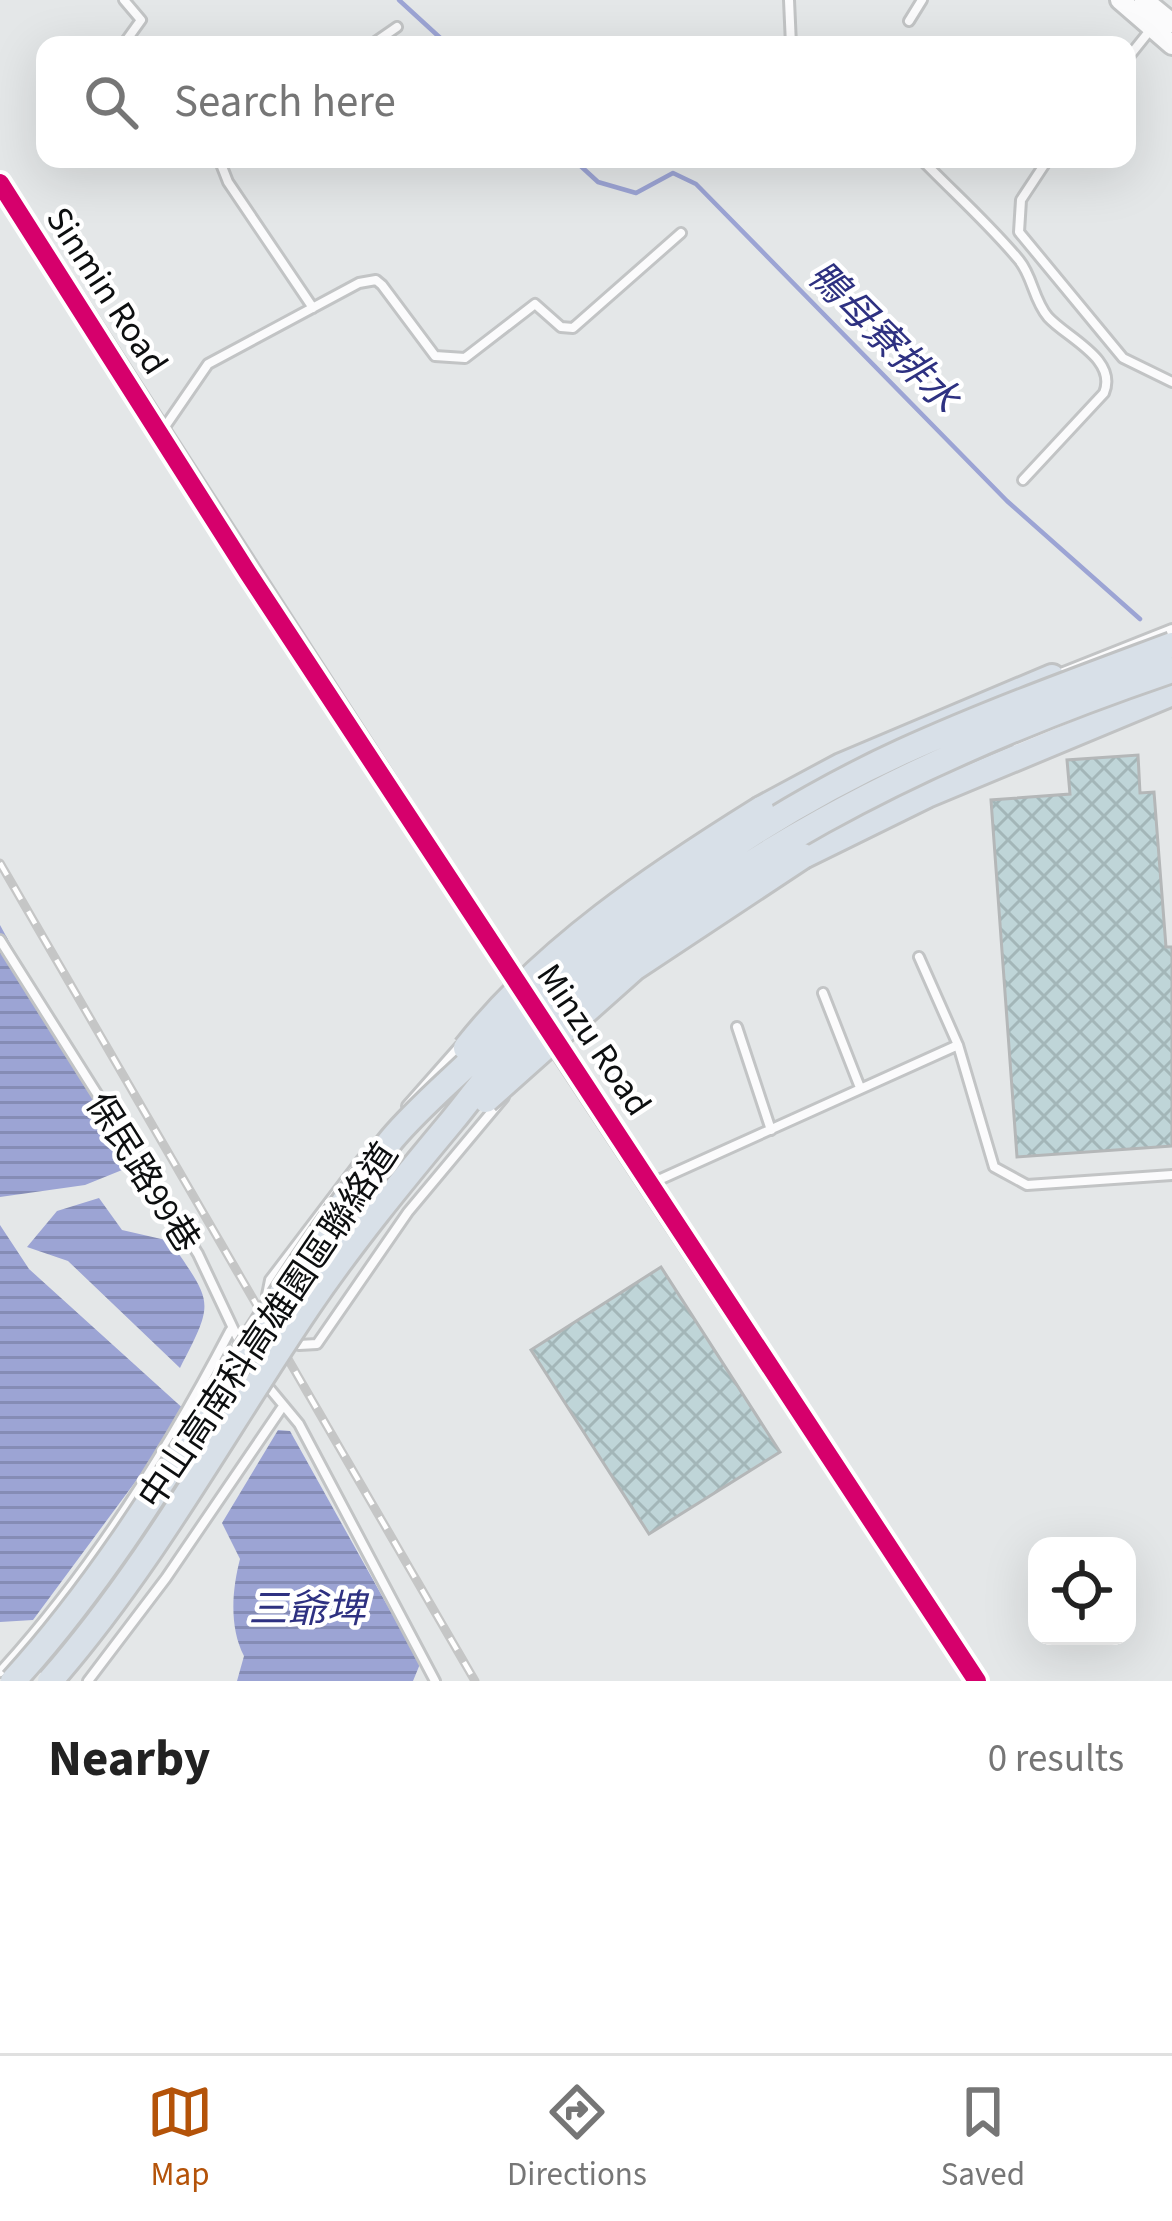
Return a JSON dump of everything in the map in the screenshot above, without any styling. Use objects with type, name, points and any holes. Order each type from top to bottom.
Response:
[{"type":"highway","name":"中山高南科高雄園區聯絡道","points":[[11,1681],[61,1629],[291,1281],[394,1137],[507,1026],[622,924],[776,821],[899,753],[1172,645]]},
{"type":"highway","name":"中山高南科高雄園區聯絡道","points":[[50,1681],[83,1643],[214,1453],[309,1305],[512,1048],[633,942],[786,839],[958,748],[1172,670]]},
{"type":"highway","points":[[394,1137],[487,1021],[608,912],[761,808],[841,766],[1052,677]]},
{"type":"highway","points":[[418,1162],[634,968],[803,856],[927,795],[1172,689]]},
{"type":"street","points":[[1120,0],[1172,45]]},
{"type":"street","points":[[1144,0],[1172,22]]},
{"type":"street","name":"Sinmin Road","points":[[0,183],[161,432]]},
{"type":"street","name":"Minzu Road","points":[[161,432],[548,1031],[977,1681]]},
{"type":"lane","points":[[124,0],[142,20],[130,36]]},
{"type":"lane","points":[[789,0],[794,13],[792,36]]},
{"type":"lane","points":[[909,20],[922,0]]},
{"type":"lane","points":[[384,36],[398,27]]},
{"type":"lane","points":[[1136,48],[1152,28]]},
{"type":"lane","points":[[222,168],[313,308]]},
{"type":"lane","points":[[930,168],[1022,263],[1034,298],[1105,369],[1109,382],[1023,480]]},
{"type":"lane","points":[[1042,168],[1021,200],[1019,232],[1124,358],[1172,382]]},
{"type":"lane","points":[[161,432],[208,364],[376,280],[426,348],[449,360],[465,358],[535,304],[562,327],[573,328],[681,233]]},
{"type":"lane","points":[[1172,629],[1052,677],[755,825],[642,902],[455,1049],[270,1280],[267,1295],[299,1345],[316,1344],[408,1212],[501,1103],[548,1031],[630,959],[890,794],[1172,689]]},
{"type":"lane","name":"保民路99巷","points":[[0,940],[198,1253],[231,1330],[281,1409],[298,1424],[435,1681]]},
{"type":"lane","points":[[919,957],[958,1045],[994,1166],[1027,1185],[1172,1175]]},
{"type":"lane","points":[[823,994],[859,1085]]},
{"type":"lane","points":[[737,1027],[771,1130]]},
{"type":"lane","points":[[652,1183],[859,1085],[958,1045]]},
{"type":"lane","points":[[0,1672],[49,1618],[112,1527],[194,1400],[231,1330]]},
{"type":"lane","points":[[88,1681],[166,1578],[281,1409]]},
{"type":"water","points":[[0,925],[132,1166],[85,1185],[0,1197]]},
{"type":"water","points":[[99,1198],[122,1230],[170,1241],[195,1278],[204,1315],[180,1368],[68,1261],[27,1247],[57,1211]]},
{"type":"water","points":[[0,1225],[29,1269],[187,1412],[33,1620],[0,1622]]},
{"type":"water","name":"三爺埤","points":[[278,1430],[290,1431],[420,1664],[413,1681],[237,1681],[244,1656],[233,1608],[240,1559],[222,1523]]},
{"type":"building","points":[[1138,755],[1140,793],[1154,792],[1166,947],[1172,947],[1172,1146],[1017,1157],[991,800],[1070,794],[1067,760]]},
{"type":"building","points":[[661,1267],[780,1452],[649,1534],[531,1350]]},
{"type":"waterway","name":"鴨母寮排水","points":[[399,0],[438,36]]},
{"type":"waterway","name":"鴨母寮排水","points":[[583,168],[598,182],[636,193],[673,173],[696,184],[1007,501],[1140,619]]},
{"type":"railway","points":[[0,863],[475,1681]]},
{"type":"cycle path","points":[[0,183],[248,573],[977,1681]]}]
